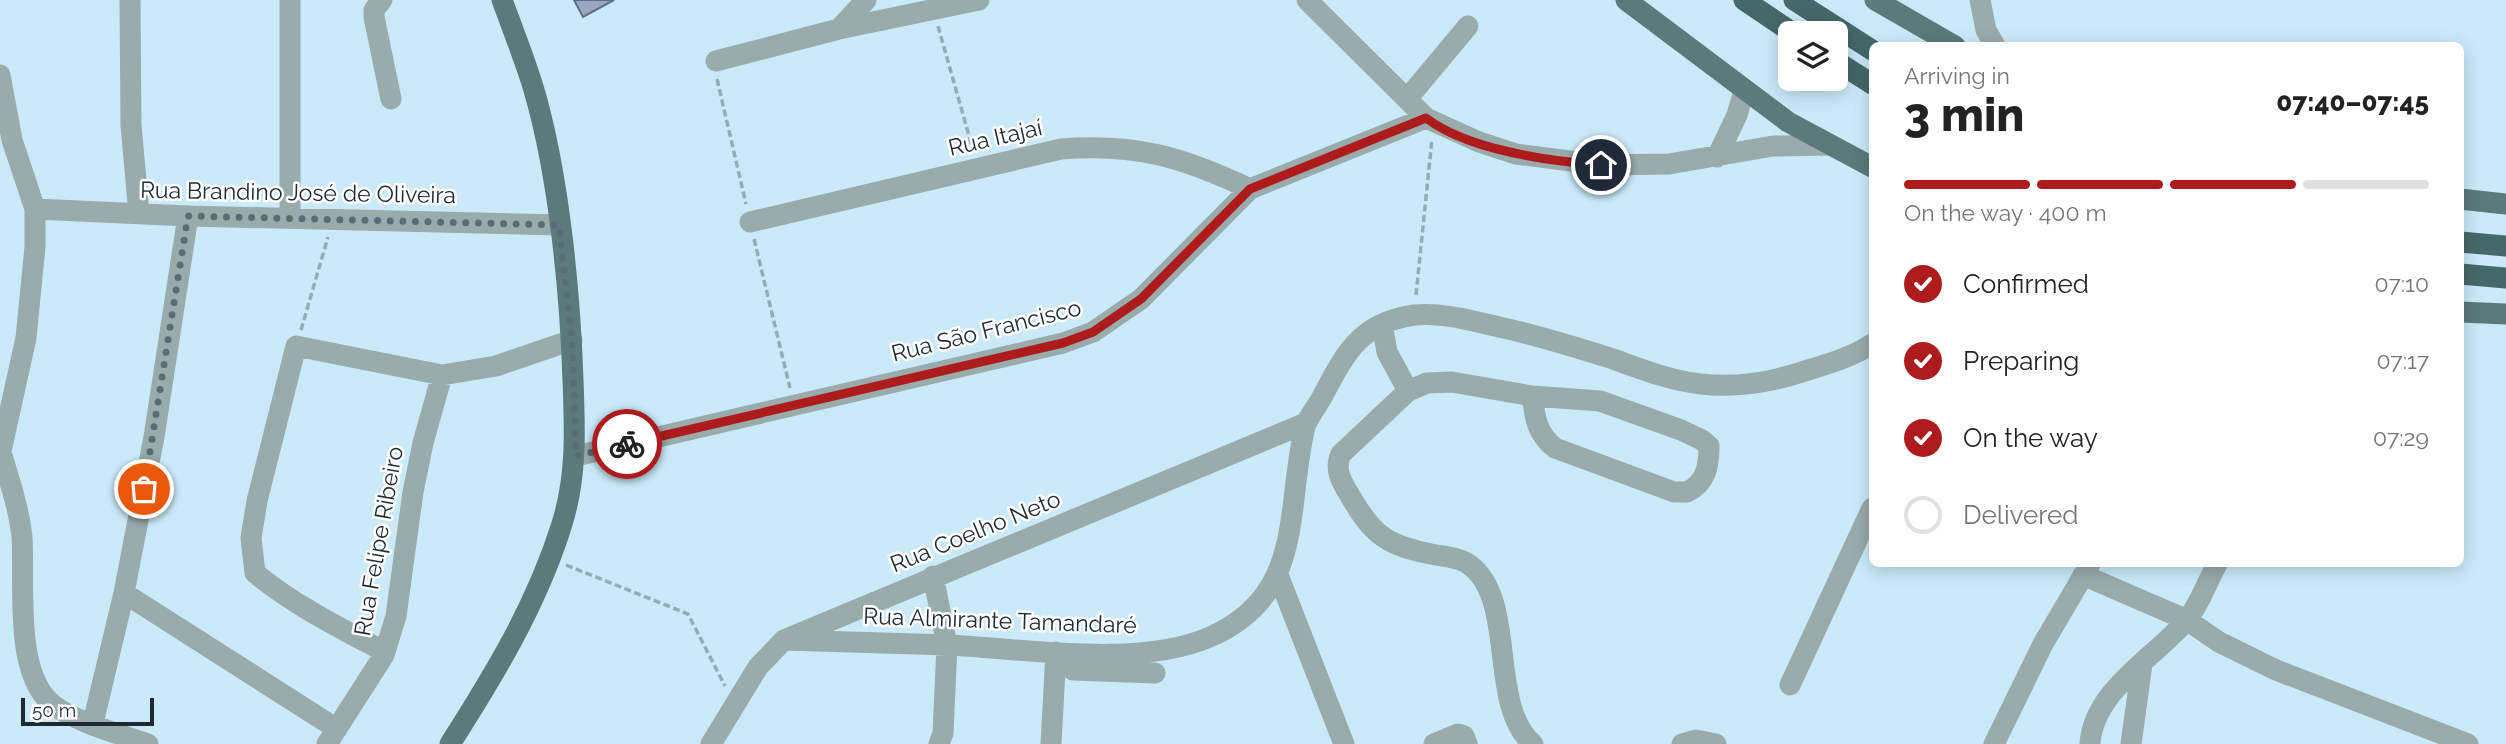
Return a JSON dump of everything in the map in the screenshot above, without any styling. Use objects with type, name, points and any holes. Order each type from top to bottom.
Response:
[{"type":"highway","points":[[1744,0],[1778,23]]},
{"type":"highway","points":[[1794,0],[1869,48]]},
{"type":"highway","points":[[1848,69],[1869,82]]},
{"type":"highway","points":[[2464,242],[2506,246]]},
{"type":"highway","points":[[2464,274],[2506,278]]},
{"type":"main road","points":[[450,744],[514,640],[550,559],[562,526],[576,456],[572,340],[559,225],[534,92],[502,0]]},
{"type":"main road","points":[[1626,0],[1744,92],[1788,122],[1869,165]]},
{"type":"main road","points":[[1875,0],[1948,42]]},
{"type":"main road","points":[[2464,199],[2506,204]]},
{"type":"main road","points":[[2464,312],[2506,314]]},
{"type":"street","points":[[130,0],[131,125],[139,214]]},
{"type":"street","points":[[290,0],[290,216]]},
{"type":"street","points":[[382,0],[377,5],[374,17],[391,99]]},
{"type":"street","points":[[839,29],[866,0]]},
{"type":"street","points":[[716,61],[839,29],[889,9],[934,11],[979,0]]},
{"type":"street","points":[[1307,0],[1429,120],[1516,154],[1559,162],[1601,165],[1669,164],[1773,146],[1830,145]]},
{"type":"street","points":[[1980,0],[1986,30],[1993,42]]},
{"type":"street","points":[[1407,99],[1468,26]]},
{"type":"street","points":[[0,75],[12,140],[35,209],[34,258],[26,338],[0,450],[21,534],[24,645],[39,690],[50,703],[123,740],[148,744]]},
{"type":"street","points":[[1717,157],[1729,134],[1744,92]]},
{"type":"street","name":"Rua São Francisco","points":[[576,456],[1063,343],[1093,332],[1141,299],[1250,189],[1429,120]]},
{"type":"street","name":"Rua Itajaí","points":[[750,222],[978,167],[1061,149],[1099,146],[1130,147],[1212,171],[1250,189]]},
{"type":"street","name":"Rua Brandino José de Oliveira","points":[[35,209],[188,216],[290,216],[559,225]]},
{"type":"street","points":[[93,723],[124,593],[155,437],[188,216]]},
{"type":"street","name":"Rua Almirante Tamandaré","points":[[784,640],[947,645],[1091,654],[1166,649],[1210,637],[1248,614],[1278,575],[1296,503],[1306,423],[1358,337],[1382,324],[1414,315],[1449,316],[1506,328],[1579,348],[1662,376],[1700,384],[1737,385],[1779,379],[1825,365],[1869,345]]},
{"type":"street","points":[[1382,324],[1387,352],[1408,391]]},
{"type":"street","points":[[385,652],[330,624],[276,590],[255,573],[251,538],[257,502],[296,346],[442,375],[496,366],[572,340]]},
{"type":"street","name":"Rua Felipe Ribeiro","points":[[332,736],[363,691],[385,652],[396,615],[413,492],[423,443],[442,375]]},
{"type":"street","points":[[1532,396],[1538,429],[1544,440],[1555,448],[1674,492],[1687,492],[1703,481],[1709,446],[1702,440],[1600,401],[1532,396],[1452,382],[1427,383],[1408,391],[1341,454],[1337,461],[1338,472],[1361,515],[1382,539],[1397,546],[1459,559],[1481,576],[1497,620],[1517,724],[1533,744]]},
{"type":"street","name":"Rua Coelho Neto","points":[[711,744],[758,667],[784,640],[1306,423]]},
{"type":"street","points":[[1790,685],[1869,514]]},
{"type":"street","points":[[2090,744],[2098,714],[2115,691],[2187,620],[2215,567]]},
{"type":"street","points":[[1994,744],[2049,634],[2086,569],[2187,620],[2219,642],[2276,670],[2468,744]]},
{"type":"street","points":[[1278,575],[1344,744]]},
{"type":"street","points":[[933,576],[947,645],[943,733],[939,744]]},
{"type":"street","points":[[124,593],[332,736]]},
{"type":"street","points":[[1056,652],[1073,670],[1155,673]]},
{"type":"street","points":[[1051,744],[1056,652]]},
{"type":"street","points":[[2131,744],[2141,664]]},
{"type":"street","points":[[1434,744],[1455,734],[1464,736],[1467,744]]},
{"type":"street","points":[[1682,744],[1696,740],[1716,744]]},
{"type":"path","points":[[934,11],[978,167]]},
{"type":"path","points":[[1414,315],[1429,120]]},
{"type":"path","points":[[296,346],[334,218]]},
{"type":"path","points":[[550,559],[688,614],[735,706]]},
{"type":"building","points":[[574,0],[614,0],[583,17]]},
{"type":"way so far","points":[[144,489],[155,437],[188,216],[290,216],[559,225],[572,340],[576,456],[627,444]]},
{"type":"route","points":[[627,444],[1063,343],[1093,332],[1141,299],[1250,189],[1426,118],[1479,142],[1516,154],[1559,162],[1601,165]]}]
